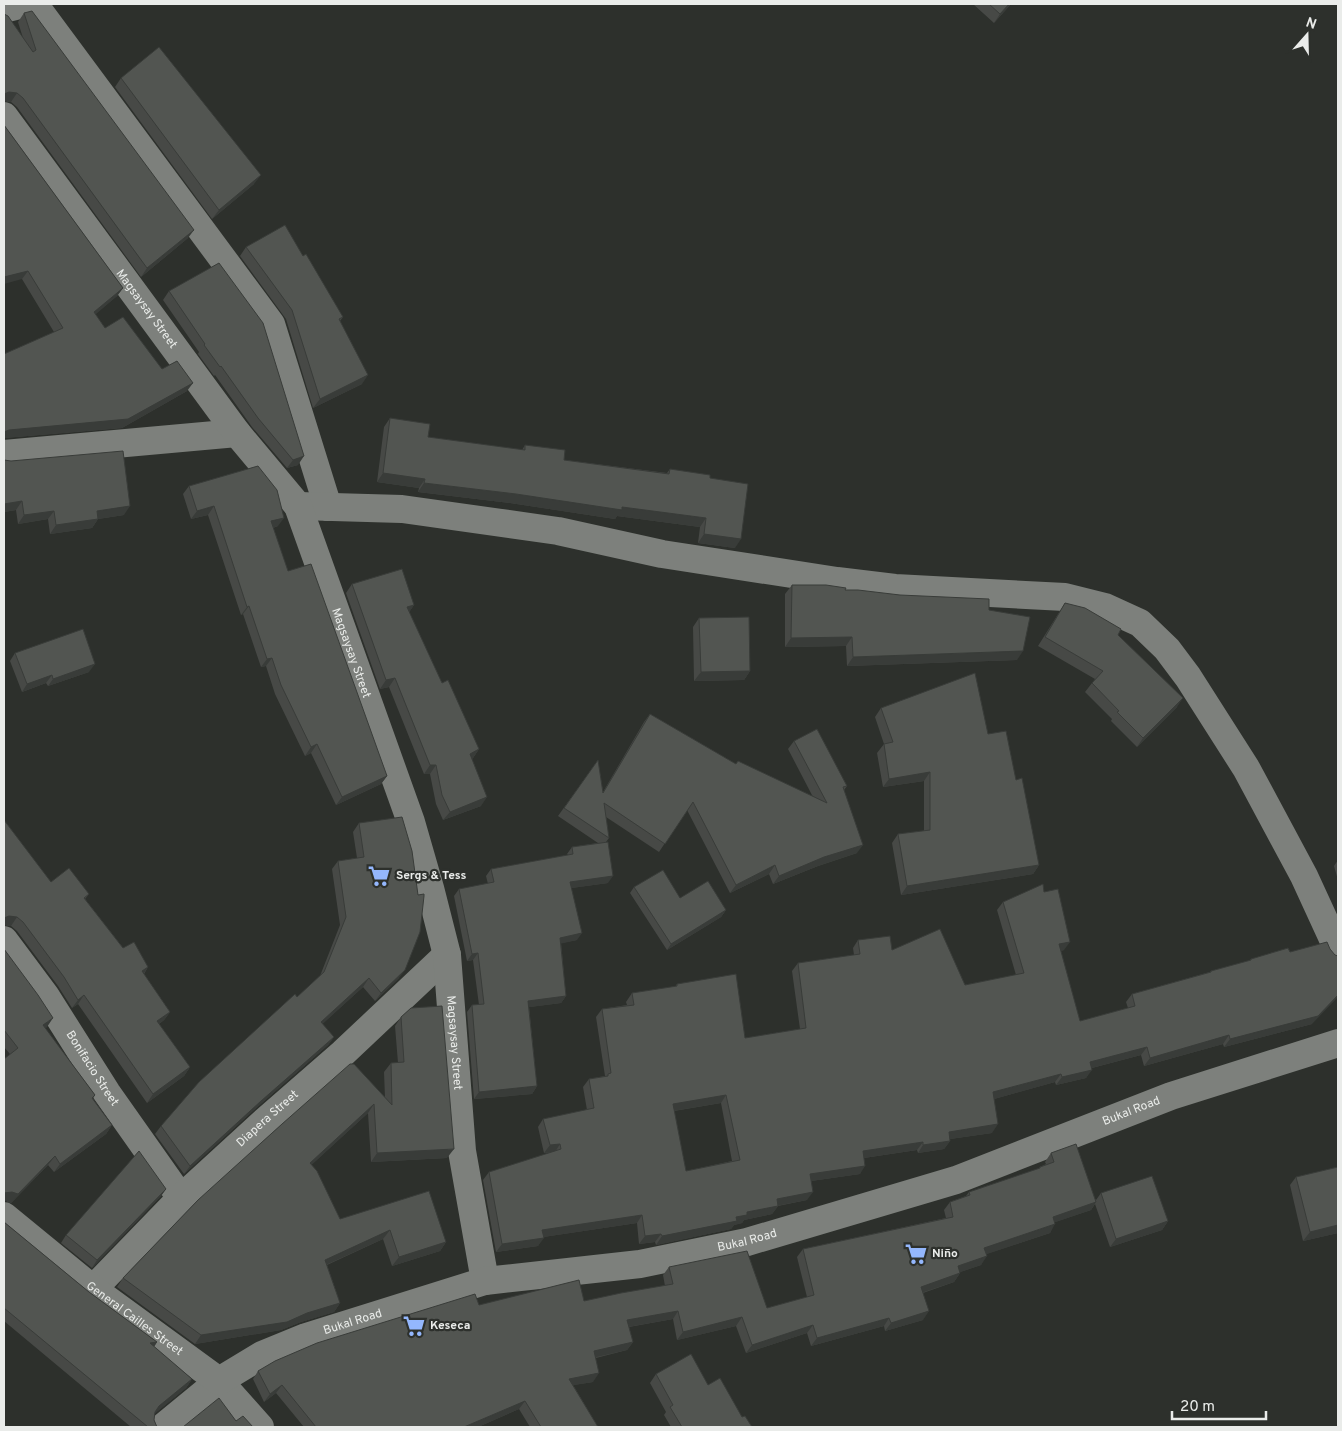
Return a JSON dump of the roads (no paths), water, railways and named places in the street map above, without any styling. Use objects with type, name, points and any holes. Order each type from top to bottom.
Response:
[{"type":"street","points":[[4,9],[24,4]]},
{"type":"street","points":[[34,4],[271,324],[328,507]]},
{"type":"street","name":"Magsaysay Street","points":[[4,116],[237,433],[298,506],[411,822],[447,955],[462,1151],[485,1281]]},
{"type":"street","points":[[4,454],[237,433]]},
{"type":"street","points":[[298,506],[402,509],[558,531],[662,554],[838,581],[895,588],[1065,597],[1106,607],[1140,623],[1167,649],[1188,677],[1246,768],[1304,876],[1338,950]]},
{"type":"street","name":"Bonifacio Street","points":[[4,940],[44,996],[107,1093],[181,1198]]},
{"type":"street","name":"Diapera Street","points":[[93,1289],[181,1198],[343,1053],[447,955]]},
{"type":"street","name":"Bukal Road","points":[[164,1427],[219,1382],[262,1355],[306,1337],[485,1281],[640,1264],[747,1242],[956,1180],[1171,1096],[1338,1043]]},
{"type":"street","name":"General Cailles Street","points":[[4,1216],[93,1289],[219,1382],[260,1427]]},
{"type":"place","name":"Sergs & Tess","points":[[379,876]]},
{"type":"place","name":"Niño","points":[[916,1254]]},
{"type":"place","name":"Keseca","points":[[414,1326]]}]
